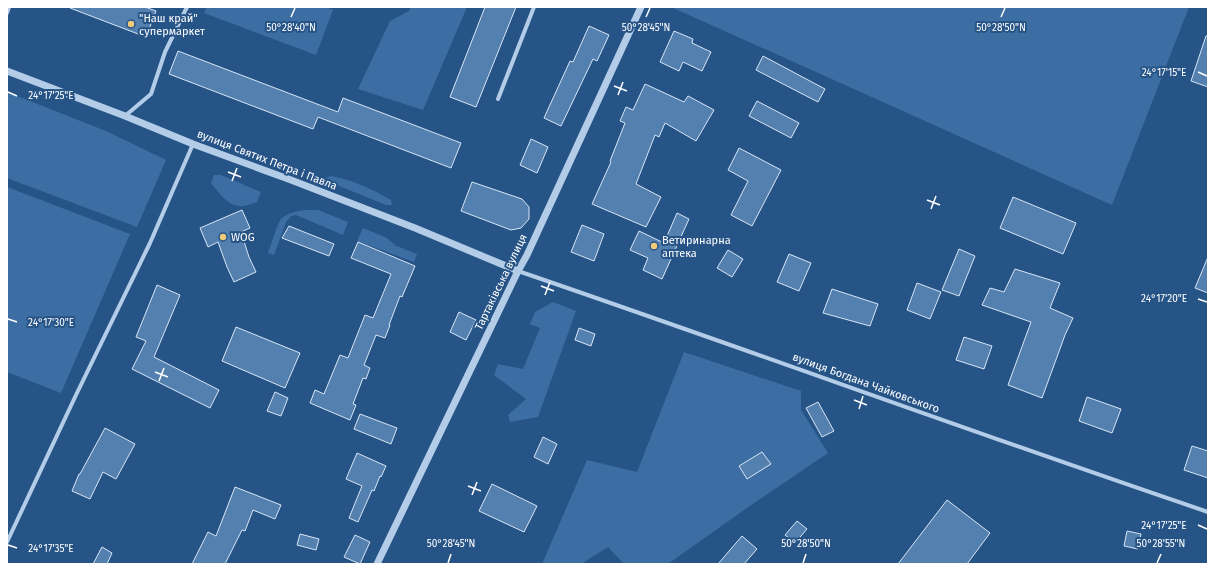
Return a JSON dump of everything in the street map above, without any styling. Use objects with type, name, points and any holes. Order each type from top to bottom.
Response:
[{"type":"street","points":[[7,13],[9,7]]},
{"type":"street","points":[[125,116],[151,94],[165,52],[187,7]]},
{"type":"street","points":[[498,99],[534,7]]},
{"type":"street","name":"Тартаківська вулиця","points":[[377,564],[527,255],[641,7]]},
{"type":"street","name":"вулиця Святих Петра і Павла","points":[[7,71],[125,116],[193,144],[415,228],[518,271]]},
{"type":"street","points":[[7,542],[150,243],[193,144]]},
{"type":"street","name":"вулиця Богдана Чайковського","points":[[518,271],[645,314],[1037,454],[1208,512]]},
{"type":"shaded area","points":[[207,7],[326,7],[333,10],[316,55],[204,13]]},
{"type":"shaded area","points":[[411,7],[467,7],[423,110],[358,89],[390,21],[409,11]]},
{"type":"shaded area","points":[[671,7],[1189,7],[1112,205]]},
{"type":"shaded area","points":[[7,92],[106,131],[166,160],[137,227],[7,178]]},
{"type":"shaded area","points":[[214,175],[221,175],[261,192],[257,202],[239,206],[229,202],[211,183]]},
{"type":"shaded area","points":[[331,176],[355,182],[370,189],[391,200],[392,205],[386,205],[322,179]]},
{"type":"shaded area","points":[[7,187],[130,234],[61,393],[7,372]]},
{"type":"shaded area","points":[[305,210],[318,210],[348,222],[343,235],[296,215],[291,216],[286,222],[274,255],[268,253],[281,219],[289,214]]},
{"type":"shaded area","points":[[363,228],[387,238],[396,246],[417,254],[414,262],[357,241]]},
{"type":"shaded area","points":[[553,302],[576,311],[538,417],[510,422],[508,415],[526,399],[494,375],[498,364],[523,369],[540,328],[530,324],[535,312]]},
{"type":"shaded area","points":[[684,352],[801,391],[801,410],[828,453],[668,564],[624,564],[608,547],[581,564],[542,564],[587,460],[637,472]]},
{"type":"building","name":"\"Наш край\" супермаркет","points":[[70,7],[145,7],[156,11],[146,37]]},
{"type":"building","points":[[485,7],[516,7],[476,107],[450,97]]},
{"type":"building","points":[[589,26],[609,35],[597,61],[593,59],[561,126],[544,118],[570,61],[573,62]]},
{"type":"building","points":[[674,31],[693,39],[692,43],[711,52],[702,71],[683,62],[679,71],[660,62]]},
{"type":"building","points":[[1206,36],[1208,36],[1208,87],[1191,81]]},
{"type":"building","points":[[178,51],[338,112],[343,98],[461,143],[451,168],[318,117],[313,129],[169,74]]},
{"type":"building","points":[[763,56],[825,89],[818,102],[756,70]]},
{"type":"building","points":[[645,84],[684,102],[688,96],[714,110],[696,141],[665,123],[659,137],[655,135],[636,184],[661,197],[646,227],[592,204],[611,162],[610,161],[625,123],[620,121],[626,107],[633,110]]},
{"type":"building","points":[[757,101],[799,123],[791,138],[749,116]]},
{"type":"building","points":[[531,139],[548,147],[537,173],[520,165]]},
{"type":"building","points":[[739,148],[781,170],[752,226],[731,215],[748,181],[728,170]]},
{"type":"building","points":[[472,182],[522,199],[529,207],[529,219],[521,228],[511,230],[461,211]]},
{"type":"building","points":[[1013,197],[1076,223],[1063,254],[1000,228]]},
{"type":"building","name":"WOG","points":[[242,210],[250,228],[241,232],[249,257],[256,272],[234,282],[218,242],[208,247],[200,228]]},
{"type":"building","name":"Ветиринарна аптека","points":[[677,213],[689,219],[662,279],[643,270],[648,258],[630,250],[639,231],[664,243]]},
{"type":"building","points":[[582,225],[604,234],[594,261],[571,252]]},
{"type":"building","points":[[289,226],[334,244],[329,256],[282,238]]},
{"type":"building","points":[[358,242],[415,266],[402,297],[400,296],[385,338],[376,335],[364,365],[370,368],[366,379],[363,378],[353,404],[356,405],[350,420],[310,403],[315,390],[324,394],[340,355],[348,358],[365,315],[373,318],[391,274],[351,258]]},
{"type":"building","points":[[959,249],[975,256],[959,296],[942,290]]},
{"type":"building","points":[[728,250],[743,259],[732,277],[717,268]]},
{"type":"building","points":[[789,254],[811,263],[799,291],[777,282]]},
{"type":"building","points":[[1208,257],[1208,293],[1195,288]]},
{"type":"building","points":[[1015,269],[1060,283],[1050,308],[1073,318],[1065,335],[1042,398],[1008,385],[1031,322],[982,305],[990,288],[1004,292]]},
{"type":"building","points":[[917,283],[941,292],[930,319],[907,310]]},
{"type":"building","points":[[157,285],[180,295],[154,357],[219,390],[210,408],[132,369],[146,341],[136,337]]},
{"type":"building","points":[[832,289],[878,304],[870,326],[823,313]]},
{"type":"building","points":[[459,312],[476,320],[466,340],[450,332]]},
{"type":"building","points":[[236,327],[300,353],[285,388],[222,361]]},
{"type":"building","points":[[579,328],[595,334],[591,346],[575,340]]},
{"type":"building","points":[[964,337],[992,346],[984,369],[956,360]]},
{"type":"building","points":[[275,392],[288,398],[281,416],[267,411]]},
{"type":"building","points":[[1087,397],[1121,409],[1112,433],[1079,421]]},
{"type":"building","points":[[818,402],[834,431],[822,437],[806,408]]},
{"type":"building","points":[[360,414],[397,428],[391,444],[354,429]]},
{"type":"building","points":[[105,428],[135,444],[116,479],[103,472],[90,499],[72,491],[79,474]]},
{"type":"building","points":[[543,437],[557,444],[548,464],[534,457]]},
{"type":"building","points":[[1192,446],[1208,451],[1208,478],[1184,470]]},
{"type":"building","points":[[762,452],[771,464],[747,479],[739,466]]},
{"type":"building","points":[[357,453],[386,466],[374,491],[372,490],[358,522],[349,518],[362,486],[346,479]]},
{"type":"building","points":[[492,484],[537,506],[524,532],[479,511]]},
{"type":"building","points":[[235,487],[281,505],[275,519],[253,510],[245,531],[242,530],[225,564],[192,564],[208,532],[216,536]]},
{"type":"building","points":[[947,500],[990,533],[967,564],[898,564]]},
{"type":"building","points":[[797,521],[807,529],[795,543],[785,535]]},
{"type":"building","points":[[1127,531],[1141,534],[1138,549],[1124,546]]},
{"type":"building","points":[[300,534],[319,539],[316,550],[297,545]]},
{"type":"building","points":[[355,535],[370,542],[360,564],[344,557]]},
{"type":"building","points":[[742,536],[757,549],[744,564],[718,564]]},
{"type":"building","points":[[102,547],[112,553],[107,564],[93,564]]},
{"type":"place","name":"\"Наш край\" супермаркет","points":[[131,24]]},
{"type":"place","name":"WOG","points":[[223,237]]},
{"type":"place","name":"Ветиринарна аптека","points":[[654,246]]}]
